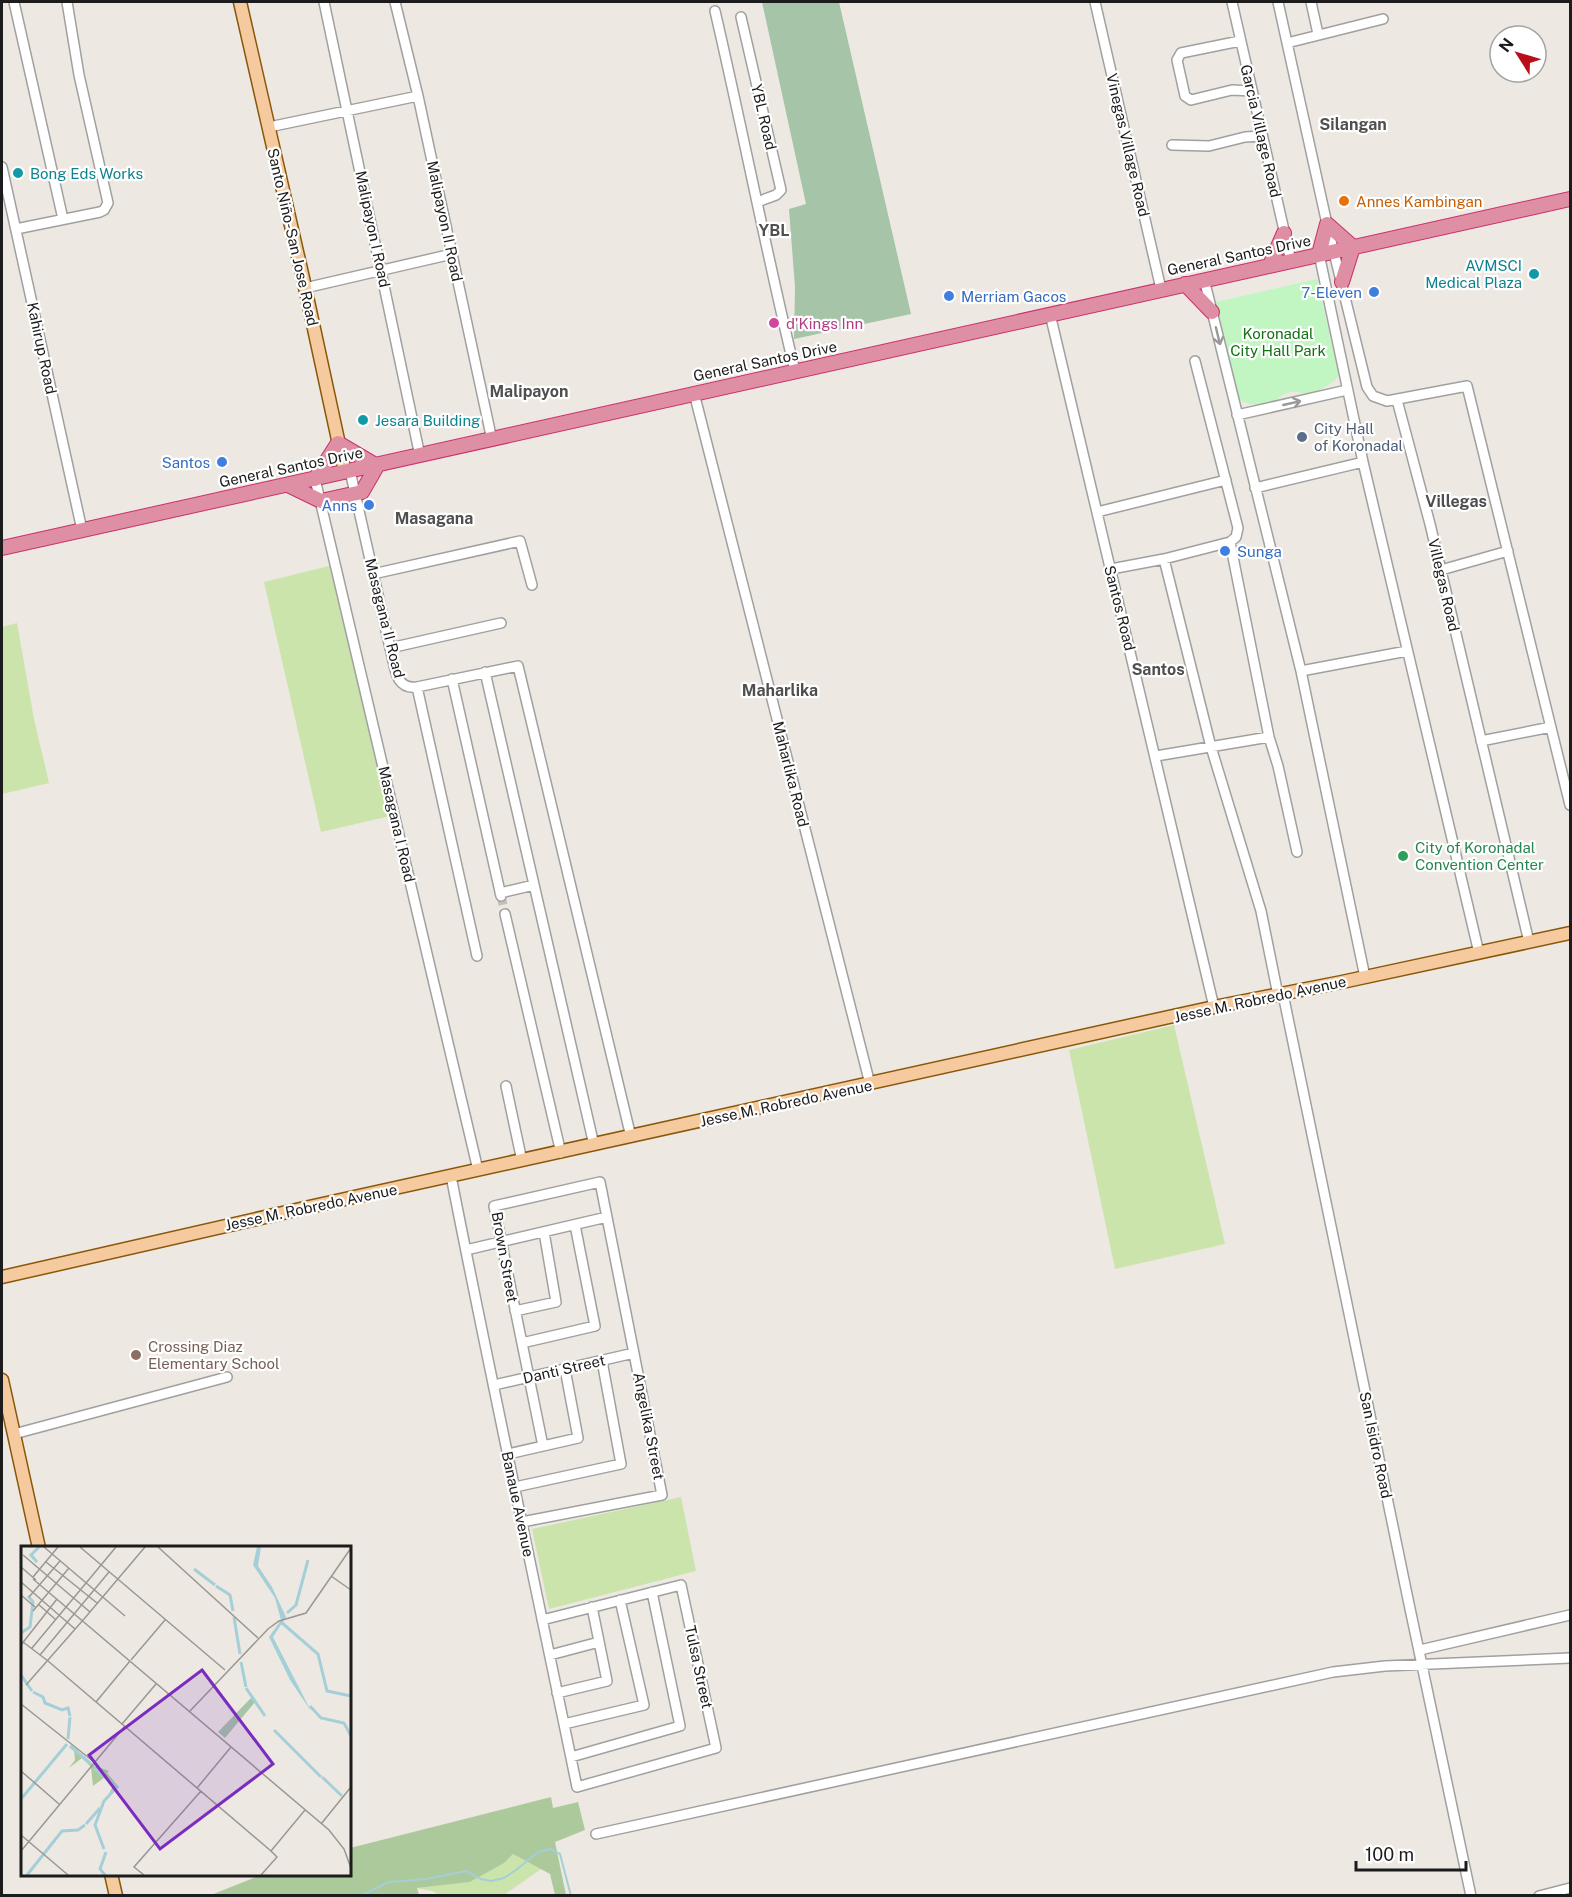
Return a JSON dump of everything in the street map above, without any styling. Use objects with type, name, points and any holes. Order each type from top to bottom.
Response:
[{"type":"highway","name":"General Santos Drive","points":[[2,548],[1570,199]]},
{"type":"highway","points":[[1320,254],[1327,224],[1353,247],[1342,282]]},
{"type":"highway","points":[[1270,265],[1284,233]]},
{"type":"highway","points":[[1185,284],[1212,312]]},
{"type":"highway","points":[[288,485],[321,501],[362,492],[377,466],[338,443],[315,478]]},
{"type":"main road","name":"Santo Niño-San Jose Road","points":[[240,2],[306,288],[338,443],[347,472]]},
{"type":"main road","name":"Jesse M. Robredo Avenue","points":[[2,1277],[1215,1007],[1570,933]]},
{"type":"main road","points":[[2,1380],[39,1546]]},
{"type":"main road","points":[[111,1876],[116,1896]]},
{"type":"street","points":[[14,2],[63,219]]},
{"type":"street","points":[[16,230],[100,212],[107,206],[109,199],[79,75],[67,2]]},
{"type":"street","name":"Malipayon I Road","points":[[324,2],[420,456]]},
{"type":"street","name":"Malipayon II Road","points":[[396,2],[492,440]]},
{"type":"street","name":"Vinegas Village Road","points":[[1095,2],[1161,289]]},
{"type":"street","name":"Garcia Village Road","points":[[1232,2],[1290,261]]},
{"type":"street","points":[[1278,2],[1327,224],[1369,392],[1380,400],[1396,400],[1467,386],[1570,805]]},
{"type":"street","points":[[1311,2],[1318,34]]},
{"type":"street","name":"YBL Road","points":[[715,11],[743,132],[773,284],[795,371]]},
{"type":"street","name":"YBL Road","points":[[741,17],[781,190],[776,195],[757,202]]},
{"type":"street","points":[[1287,43],[1383,19]]},
{"type":"street","points":[[1240,40],[1181,53],[1177,60],[1185,96],[1191,100],[1232,90],[1252,90]]},
{"type":"street","points":[[269,128],[418,96]]},
{"type":"street","points":[[1172,145],[1209,146],[1245,137],[1262,136]]},
{"type":"street","name":"Kahirup Road","points":[[2,167],[82,530]]},
{"type":"street","points":[[306,288],[452,254]]},
{"type":"street","points":[[1320,254],[1347,390],[1479,953]]},
{"type":"street","points":[[1204,279],[1301,671],[1365,977]]},
{"type":"street","name":"Santos Road","points":[[1050,314],[1215,1007]]},
{"type":"street","points":[[1111,569],[1164,559],[1230,542],[1236,537],[1238,531],[1226,480],[1194,361]]},
{"type":"street","points":[[1237,415],[1347,390]]},
{"type":"street","name":"Maharlika Road","points":[[694,393],[870,1084]]},
{"type":"street","name":"Villegas Road","points":[[1396,400],[1417,472],[1529,942]]},
{"type":"street","points":[[1256,488],[1364,462]]},
{"type":"street","name":"Masagana II Road","points":[[347,472],[355,493],[390,648],[401,683],[405,687],[417,687],[518,666],[631,1137]]},
{"type":"street","name":"Masagana I Road","points":[[315,478],[478,1170]]},
{"type":"street","points":[[1097,512],[1226,480]]},
{"type":"street","points":[[373,574],[520,541],[532,585]]},
{"type":"street","points":[[1230,542],[1269,738],[1278,766],[1297,852]]},
{"type":"street","points":[[1441,570],[1508,551]]},
{"type":"street","name":"San Isidro Road","points":[[1164,559],[1210,747],[1261,911],[1281,995],[1471,1896]]},
{"type":"street","points":[[390,648],[501,623]]},
{"type":"street","points":[[1301,671],[1407,651]]},
{"type":"street","points":[[485,672],[594,1145]]},
{"type":"street","points":[[452,679],[501,894],[534,885]]},
{"type":"street","points":[[417,687],[477,956]]},
{"type":"street","points":[[1481,741],[1551,727]]},
{"type":"street","points":[[1156,756],[1269,738]]},
{"type":"street","points":[[505,914],[561,1153]]},
{"type":"street","points":[[506,1086],[522,1161]]},
{"type":"street","name":"Banaue Avenue","points":[[451,1176],[577,1787]]},
{"type":"street","name":"Angelika Street","points":[[522,1522],[662,1495],[600,1182]]},
{"type":"street","name":"Brown Street","points":[[543,1446],[494,1206],[600,1182]]},
{"type":"street","points":[[466,1250],[607,1217]]},
{"type":"street","points":[[522,1343],[595,1326],[575,1225]]},
{"type":"street","points":[[515,1311],[556,1302],[544,1232]]},
{"type":"street","name":"Danti Street","points":[[494,1385],[634,1353]]},
{"type":"street","points":[[515,1487],[621,1464],[602,1360]]},
{"type":"street","points":[[508,1454],[578,1438],[565,1369]]},
{"type":"street","points":[[14,1434],[227,1377]]},
{"type":"street","name":"Tulsa Street","points":[[542,1620],[681,1585],[716,1748],[577,1787]]},
{"type":"street","points":[[571,1757],[680,1726],[652,1592]]},
{"type":"street","points":[[564,1724],[644,1705],[620,1600]]},
{"type":"street","points":[[558,1693],[607,1681],[592,1607]]},
{"type":"street","points":[[1420,1650],[1570,1615]]},
{"type":"street","points":[[550,1655],[599,1642]]},
{"type":"street","points":[[596,1834],[1333,1672],[1385,1666],[1570,1658]]},
{"type":"street","points":[[1539,1896],[1570,1888]]},
{"type":"green space","points":[[762,2],[839,2],[911,314],[794,339],[795,287],[789,209],[806,204]]},
{"type":"green space","name":"Koronadal City Hall Park","points":[[1317,279],[1339,376],[1320,390],[1306,393],[1290,392],[1266,404],[1251,404],[1238,399],[1216,302]]},
{"type":"green space","points":[[333,565],[390,816],[321,832],[264,582]]},
{"type":"green space","points":[[17,623],[34,719],[49,783],[2,794],[2,627]]},
{"type":"green space","points":[[1174,1025],[1225,1244],[1115,1269],[1069,1050]]},
{"type":"green space","points":[[681,1497],[696,1571],[549,1609],[532,1529]]},
{"type":"green space","points":[[551,1797],[553,1808],[578,1802],[585,1830],[555,1842],[566,1895],[555,1895],[550,1874],[513,1854],[504,1863],[470,1882],[417,1888],[419,1895],[211,1895],[258,1876],[351,1876],[351,1848]]},
{"type":"green space","points":[[513,1854],[541,1869],[504,1895],[440,1895],[416,1888],[470,1882],[504,1863]]},
{"type":"waterway","points":[[360,1896],[389,1882],[426,1879],[466,1871],[481,1879],[491,1881],[504,1878],[538,1852],[550,1849],[560,1854],[571,1896]]},
{"type":"tunnel","points":[[501,896],[505,914]]},
{"type":"place","name":"Bong Eds Works","points":[[18,173]]},
{"type":"place","name":"Annes Kambingan","points":[[1344,201]]},
{"type":"place","name":"AVMSCI Medical Plaza","points":[[1534,274]]},
{"type":"place","name":"7-Eleven","points":[[1374,292]]},
{"type":"place","name":"Merriam Gacos","points":[[949,296]]},
{"type":"place","name":"d'Kings Inn","points":[[774,323]]},
{"type":"place","name":"Jesara Building","points":[[363,420]]},
{"type":"place","name":"City Hall of Koronadal","points":[[1302,437]]},
{"type":"place","name":"Santos","points":[[222,462]]},
{"type":"place","name":"Anns","points":[[369,505]]},
{"type":"place","name":"Sunga","points":[[1225,551]]},
{"type":"place","name":"City of Koronadal Convention Center","points":[[1403,856]]},
{"type":"place","name":"Crossing Diaz Elementary School","points":[[136,1355]]},
{"type":"district","name":"Silangan","points":[[1353,124]]},
{"type":"district","name":"YBL","points":[[774,230]]},
{"type":"district","name":"Malipayon","points":[[529,391]]},
{"type":"district","name":"Villegas","points":[[1456,501]]},
{"type":"district","name":"Masagana","points":[[434,518]]},
{"type":"district","name":"Santos","points":[[1158,669]]},
{"type":"district","name":"Maharlika","points":[[780,690]]}]
